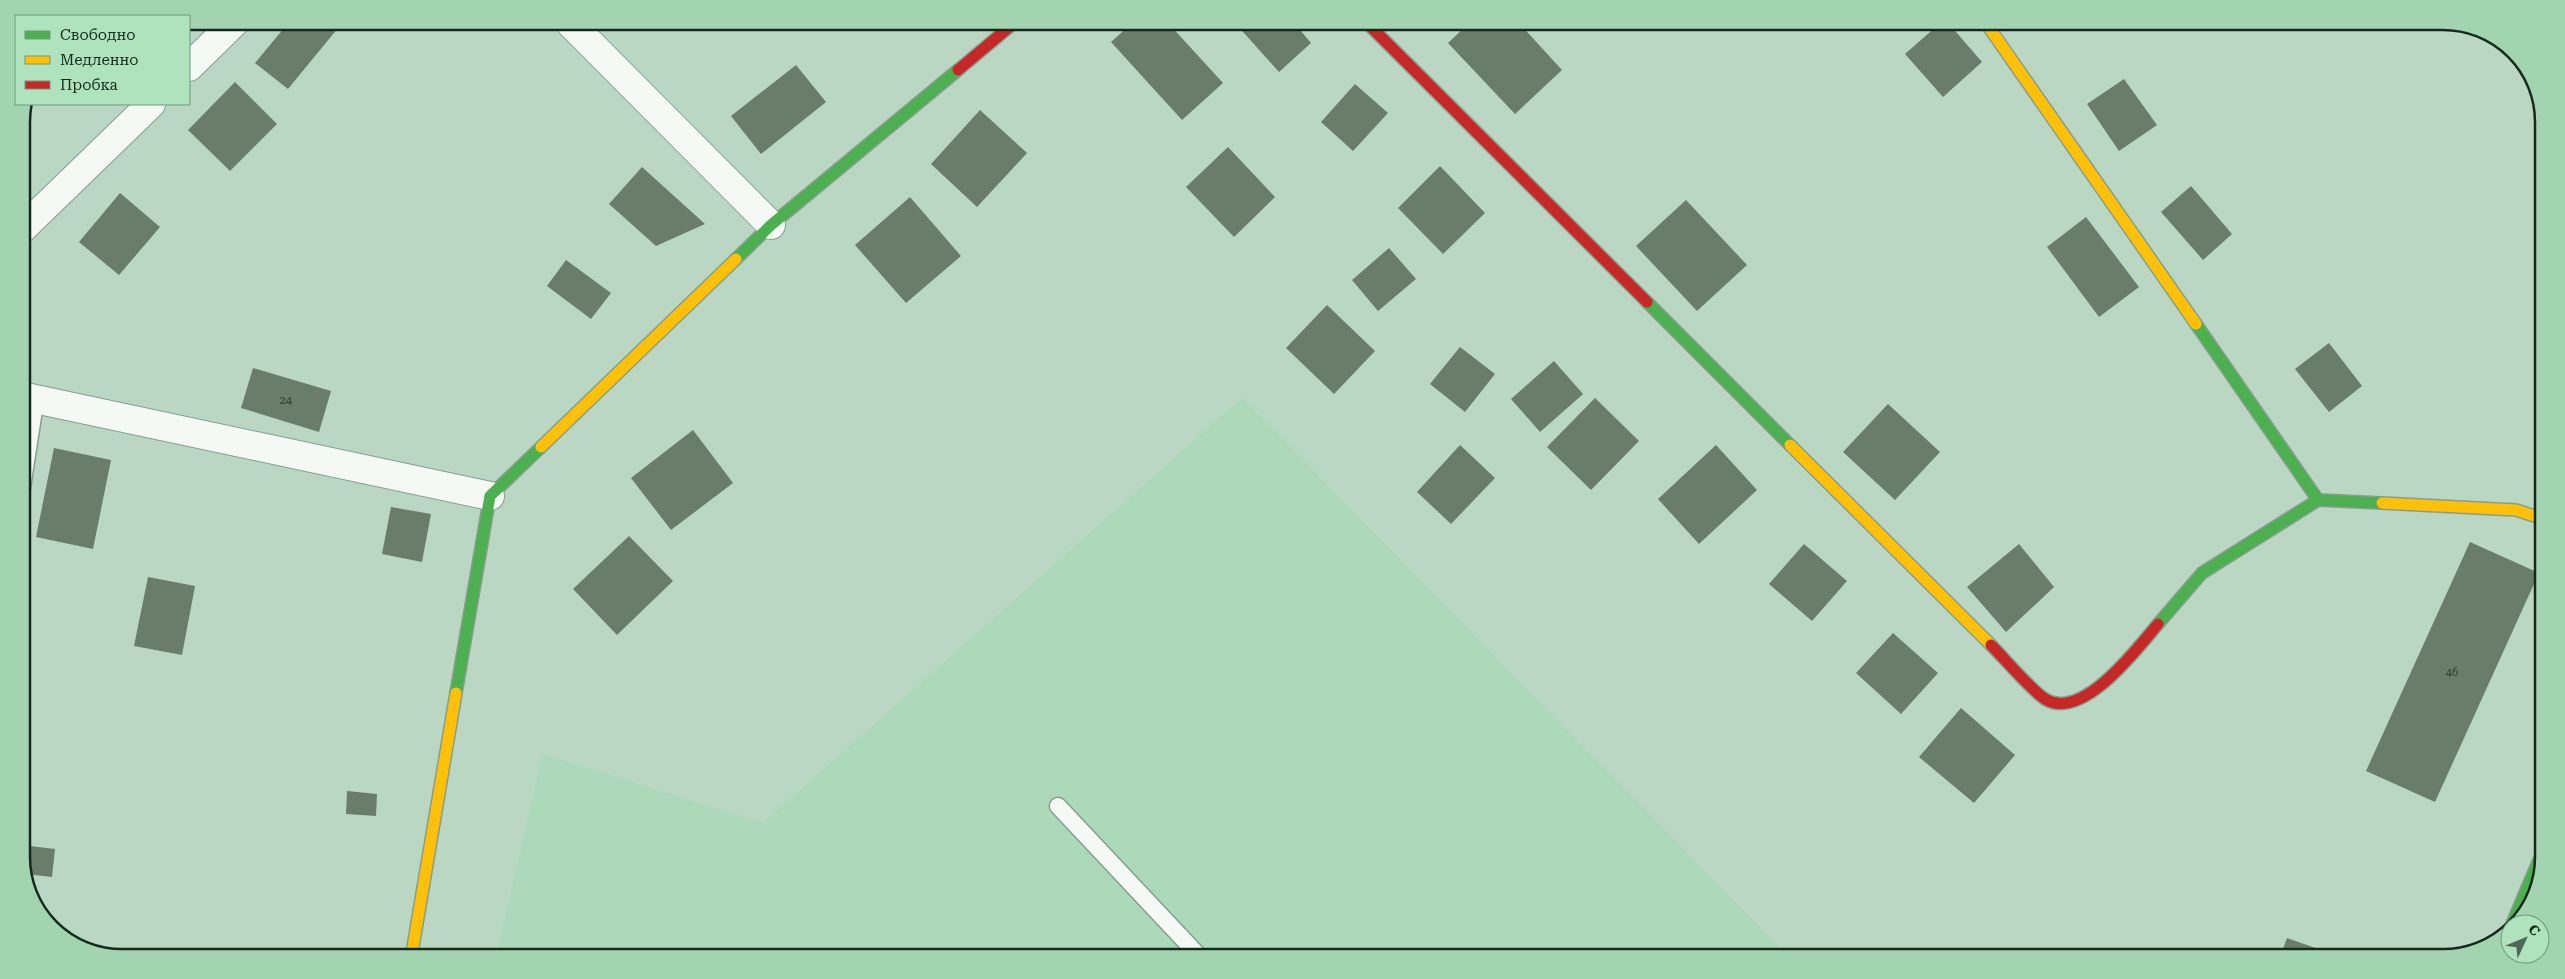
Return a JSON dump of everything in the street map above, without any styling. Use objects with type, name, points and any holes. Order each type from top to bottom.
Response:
[{"type":"street","points":[[190,66],[227,30]]},
{"type":"street","points":[[577,30],[771,225]]},
{"type":"street","points":[[413,949],[490,496],[771,225],[1006,30]]},
{"type":"street","points":[[1374,30],[2046,700],[2070,704],[2092,694],[2135,651],[2202,573],[2318,500],[2516,510],[2535,516]]},
{"type":"street","points":[[1991,30],[2318,500]]},
{"type":"street","points":[[30,222],[150,105]]},
{"type":"street","points":[[30,396],[490,496]]},
{"type":"street","points":[[2517,912],[2534,870]]},
{"type":"lane","points":[[1058,806],[1192,949]]},
{"type":"shaded area","points":[[1242,398],[1781,949],[498,949],[543,754],[763,823]]},
{"type":"building","points":[[282,30],[336,30],[288,89],[255,63]]},
{"type":"building","points":[[1124,30],[1174,30],[1223,83],[1182,120],[1111,42]]},
{"type":"building","points":[[1241,30],[1300,30],[1311,43],[1279,72]]},
{"type":"building","points":[[1462,30],[1525,30],[1562,70],[1515,114],[1448,43]]},
{"type":"building","points":[[1932,30],[1954,30],[1982,62],[1943,97],[1905,54]]},
{"type":"building","points":[[796,65],[826,102],[761,154],[731,116]]},
{"type":"building","points":[[2124,79],[2157,125],[2119,151],[2087,104]]},
{"type":"building","points":[[235,82],[277,124],[230,171],[188,130]]},
{"type":"building","points":[[1355,84],[1388,113],[1353,151],[1321,122]]},
{"type":"building","points":[[980,110],[1027,153],[977,207],[931,164]]},
{"type":"building","points":[[1228,147],[1275,197],[1234,237],[1186,187]]},
{"type":"building","points":[[1440,166],[1485,213],[1443,254],[1398,208]]},
{"type":"building","points":[[642,167],[705,224],[656,246],[609,204]]},
{"type":"building","points":[[2191,186],[2232,234],[2203,260],[2161,212]]},
{"type":"building","points":[[120,193],[160,227],[119,275],[79,242]]},
{"type":"building","points":[[910,197],[961,256],[906,303],[855,245]]},
{"type":"building","points":[[1686,200],[1747,265],[1697,311],[1636,246]]},
{"type":"building","points":[[2086,217],[2139,287],[2099,317],[2047,247]]},
{"type":"building","points":[[1389,248],[1416,279],[1378,311],[1352,280]]},
{"type":"building","points":[[566,260],[611,293],[591,319],[547,286]]},
{"type":"building","points":[[1327,305],[1375,351],[1334,394],[1286,348]]},
{"type":"building","points":[[2329,343],[2362,386],[2329,412],[2295,369]]},
{"type":"building","points":[[1460,347],[1495,374],[1465,412],[1430,384]]},
{"type":"building","points":[[1554,361],[1583,394],[1540,432],[1511,399]]},
{"type":"building","points":[[253,368],[331,391],[319,432],[241,408]]},
{"type":"building","points":[[1595,398],[1639,441],[1591,490],[1547,447]]},
{"type":"building","points":[[1888,404],[1940,452],[1895,500],[1843,452]]},
{"type":"building","points":[[693,430],[733,483],[671,530],[631,478]]},
{"type":"building","points":[[1460,445],[1495,478],[1451,524],[1417,492]]},
{"type":"building","points":[[1716,445],[1757,490],[1699,544],[1658,499]]},
{"type":"building","points":[[54,448],[111,460],[93,549],[36,537]]},
{"type":"building","points":[[391,507],[431,514],[422,562],[382,554]]},
{"type":"building","points":[[629,536],[673,581],[617,635],[573,589]]},
{"type":"building","points":[[2470,542],[2535,571],[2535,582],[2435,802],[2366,771]]},
{"type":"building","points":[[1804,544],[1847,581],[1812,621],[1769,584]]},
{"type":"building","points":[[2019,544],[2054,587],[2006,632],[1967,587]]},
{"type":"building","points":[[148,577],[195,586],[182,655],[134,646]]},
{"type":"building","points":[[1893,633],[1938,673],[1901,714],[1856,673]]},
{"type":"building","points":[[1961,708],[2015,755],[1974,803],[1919,757]]},
{"type":"building","points":[[347,791],[377,794],[376,816],[346,814]]},
{"type":"building","points":[[30,846],[55,849],[52,877],[32,875]]},
{"type":"building","points":[[2287,938],[2318,949],[2283,949]]},
{"type":"traffic: fast","points":[[736,259],[771,225],[958,70]]},
{"type":"traffic: fast","points":[[1647,302],[1790,445]]},
{"type":"traffic: fast","points":[[2196,324],[2318,500],[2382,503]]},
{"type":"traffic: fast","points":[[456,693],[490,496],[541,447]]},
{"type":"traffic: fast","points":[[2158,624],[2202,573],[2318,500]]},
{"type":"traffic: fast","points":[[2517,911],[2533,874]]},
{"type":"traffic: slow","points":[[1991,30],[2196,324]]},
{"type":"traffic: slow","points":[[541,447],[736,259]]},
{"type":"traffic: slow","points":[[1790,445],[1991,645]]},
{"type":"traffic: slow","points":[[2382,503],[2516,510],[2535,516]]},
{"type":"traffic: slow","points":[[413,949],[456,693]]},
{"type":"traffic: jam","points":[[958,70],[1006,30]]},
{"type":"traffic: jam","points":[[1374,30],[1647,302]]},
{"type":"traffic: jam","points":[[1991,645],[2039,695],[2045,699],[2060,703],[2075,700],[2091,692],[2107,680],[2137,650],[2158,624]]}]
